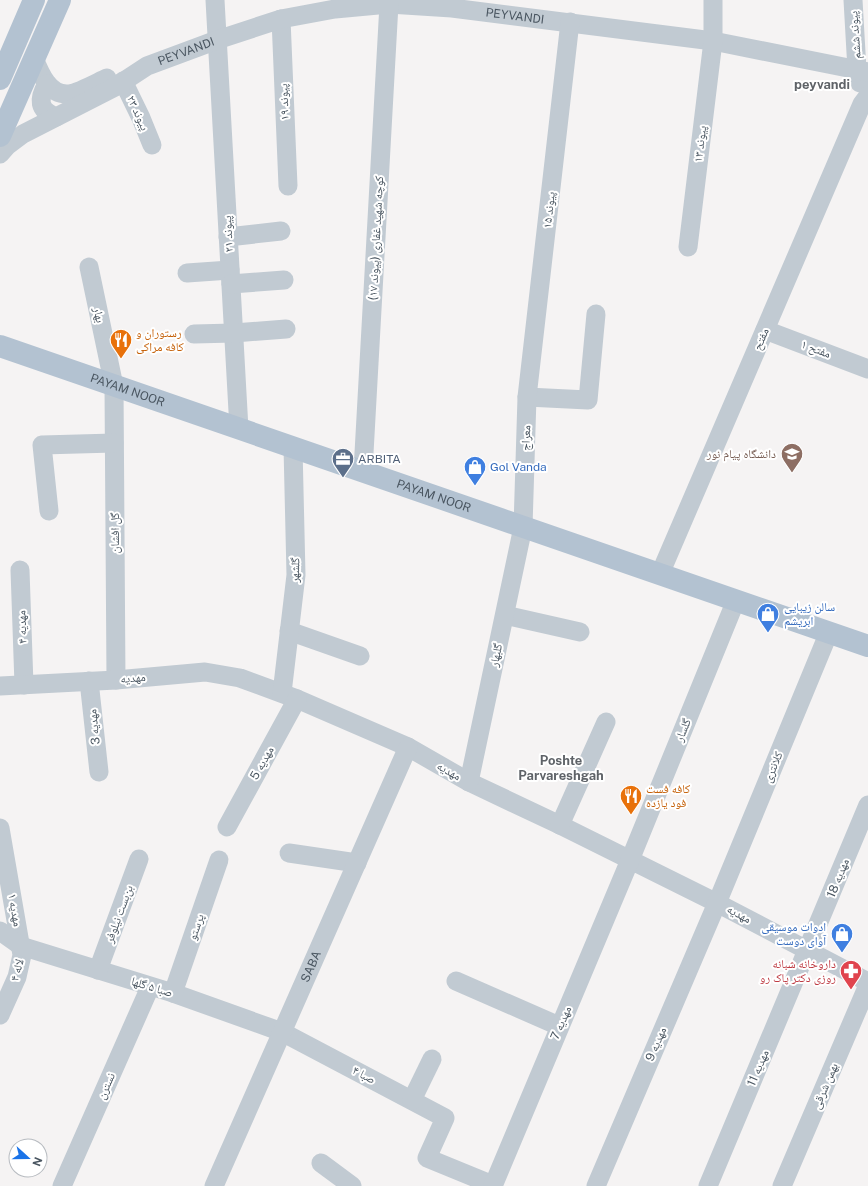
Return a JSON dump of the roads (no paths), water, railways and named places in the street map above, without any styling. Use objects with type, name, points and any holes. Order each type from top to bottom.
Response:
[{"type":"main road","points":[[0,79],[34,0]]},
{"type":"main road","points":[[0,136],[60,0]]},
{"type":"main road","name":"PAYAM NOOR","points":[[0,346],[868,646]]},
{"type":"street","name":"پیوند ۲۱","points":[[215,0],[239,428]]},
{"type":"street","name":"پیوند ۱۳","points":[[688,247],[713,41],[713,0]]},
{"type":"street","name":"پیوند ششم","points":[[852,0],[863,71],[861,84],[865,100]]},
{"type":"street","name":"PEYVANDI","points":[[0,154],[16,138],[123,81],[147,66],[281,19],[335,4],[412,3],[570,22],[713,41],[863,71]]},
{"type":"street","name":"کوچه شهید غفاری (پیوند ۱۷)","points":[[363,471],[389,4]]},
{"type":"street","name":"پیوند ۱۹","points":[[281,19],[288,186]]},
{"type":"street","name":"پیوند ۱۵","points":[[527,397],[570,22]]},
{"type":"street","points":[[34,58],[47,84],[63,93],[70,94],[110,76],[147,66]]},
{"type":"street","name":"پیوند ۲۳","points":[[123,81],[152,145]]},
{"type":"street","points":[[47,84],[41,97],[41,103],[44,110],[50,115],[56,117]]},
{"type":"street","name":"مفتح","points":[[660,574],[865,100]]},
{"type":"street","points":[[228,237],[281,231]]},
{"type":"street","name":"بهار","points":[[89,267],[114,386]]},
{"type":"street","points":[[187,273],[284,280]]},
{"type":"street","points":[[527,397],[588,400],[596,314]]},
{"type":"street","points":[[194,334],[286,329]]},
{"type":"street","name":"مفتح ۱","points":[[765,330],[868,369]]},
{"type":"street","name":"گل افشان","points":[[114,386],[116,680]]},
{"type":"street","name":"معراج","points":[[524,527],[527,397]]},
{"type":"street","points":[[48,511],[42,445],[114,443]]},
{"type":"street","name":"گلشهر","points":[[289,696],[289,632],[296,575],[293,447]]},
{"type":"street","name":"گلبهار","points":[[469,782],[524,527]]},
{"type":"street","name":"مهدیه ۴","points":[[20,570],[24,685]]},
{"type":"street","name":"گلسار","points":[[630,860],[736,600]]},
{"type":"street","points":[[505,615],[580,632]]},
{"type":"street","points":[[289,632],[360,656]]},
{"type":"street","name":"کلانتری","points":[[717,903],[829,632]]},
{"type":"street","name":"مهدیه","points":[[0,686],[116,680],[205,672],[240,678],[289,696],[408,747],[469,782],[560,825],[717,903],[868,982]]},
{"type":"street","name":"مهدیه 3","points":[[89,681],[99,772]]},
{"type":"street","name":"مهدیه 5","points":[[227,827],[289,696]]},
{"type":"street","points":[[560,825],[606,722]]},
{"type":"street","name":"SABA","points":[[214,1186],[408,747]]},
{"type":"street","name":"مهدیه 18","points":[[808,950],[868,806]]},
{"type":"street","name":"مهدیه ۱","points":[[0,828],[21,946]]},
{"type":"street","points":[[289,853],[356,863]]},
{"type":"street","name":"بن‌بست نیلوفر","points":[[98,970],[139,858]]},
{"type":"street","name":"پرستو","points":[[173,993],[219,860]]},
{"type":"street","name":"مهدیه 7","points":[[493,1186],[630,860]]},
{"type":"street","name":"مهدیه 9","points":[[596,1186],[717,903]]},
{"type":"street","name":"صبا ۵ گلها","points":[[0,931],[21,946],[173,993],[282,1032]]},
{"type":"street","name":"لاله ۴","points":[[0,1015],[17,977],[22,954],[21,946]]},
{"type":"street","name":"مهدیه 11","points":[[708,1186],[808,950]]},
{"type":"street","points":[[456,981],[559,1026]]},
{"type":"street","name":"بهمن شرقی","points":[[782,1186],[868,985]]},
{"type":"street","name":"نسترن","points":[[62,1186],[150,987]]},
{"type":"street","name":"صبا ۴","points":[[282,1032],[445,1118],[427,1158],[493,1186]]},
{"type":"street","points":[[412,1100],[432,1058]]},
{"type":"street","points":[[321,1163],[352,1186]]},
{"type":"place","name":"رستوران و کافه مراکی","points":[[121,360]]},
{"type":"place","name":"دانشگاه پیام نور","points":[[792,474]]},
{"type":"place","name":"ARBITA","points":[[343,478]]},
{"type":"place","name":"Gol Vanda","points":[[475,486]]},
{"type":"place","name":"سالن زیبایی ابریشم","points":[[768,634]]},
{"type":"place","name":"کافه فست فود یازده","points":[[631,816]]},
{"type":"place","name":"ادوات موسیقی آوای دوست","points":[[842,954]]},
{"type":"place","name":"داروخانه شبانه روزی دکتر پاک رو","points":[[851,990]]},
{"type":"district","name":"peyvandi","points":[[822,84]]},
{"type":"district","name":"Poshte Parvareshgah","points":[[561,768]]}]
